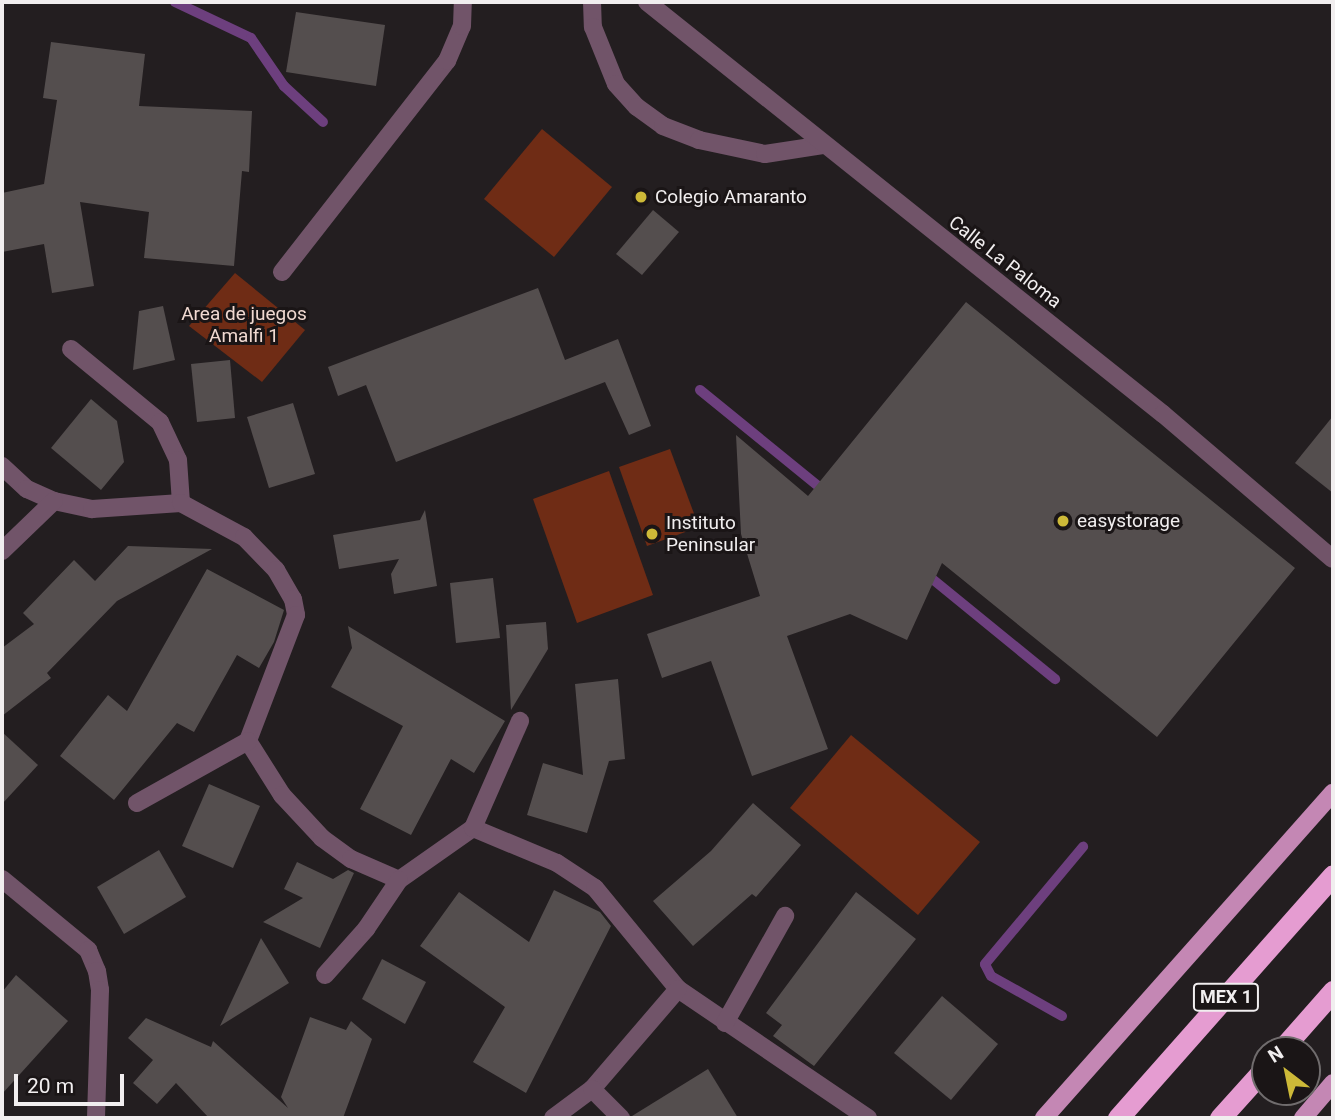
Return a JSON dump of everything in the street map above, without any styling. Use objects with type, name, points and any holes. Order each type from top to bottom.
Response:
[{"type":"highway","name":"MEX 1","points":[[1118,1118],[1333,875]]},
{"type":"highway","points":[[1293,1036],[1333,991]]},
{"type":"highway","points":[[1220,1118],[1251,1084]]},
{"type":"main road","points":[[1044,1118],[1333,793]]},
{"type":"main road","points":[[1303,1118],[1333,1083]]},
{"type":"street","points":[[282,272],[447,61],[462,26],[463,2]]},
{"type":"street","points":[[592,2],[593,27],[616,84],[637,107],[663,125],[699,140],[765,154],[824,145]]},
{"type":"street","name":"Calle La Paloma","points":[[647,2],[1163,414],[1333,559]]},
{"type":"street","points":[[71,349],[160,422],[178,460],[181,503]]},
{"type":"street","points":[[2,466],[27,489],[54,501],[92,509],[181,503],[244,537],[276,570],[296,607],[248,741],[137,803]]},
{"type":"street","points":[[2,551],[54,501]]},
{"type":"street","points":[[325,975],[366,929],[399,880],[473,828],[520,721]]},
{"type":"street","points":[[248,741],[282,795],[322,838],[351,859],[399,880]]},
{"type":"street","points":[[473,828],[557,863],[595,888],[678,989],[868,1118]]},
{"type":"street","points":[[2,879],[88,950],[97,971],[100,990],[96,1118]]},
{"type":"street","points":[[725,1023],[785,916]]},
{"type":"street","points":[[553,1118],[592,1089],[678,989]]},
{"type":"street","points":[[592,1089],[621,1118]]},
{"type":"green space","points":[[542,129],[612,187],[554,257],[484,199]]},
{"type":"green space","name":"Area de juegos Amalfi 1","points":[[235,273],[305,330],[262,382],[189,326]]},
{"type":"green space","points":[[670,449],[699,527],[647,546],[619,467]]},
{"type":"green space","points":[[609,471],[653,595],[577,623],[533,499]]},
{"type":"green space","points":[[851,735],[980,842],[918,915],[790,808]]},
{"type":"building","points":[[296,12],[385,25],[376,86],[286,72]]},
{"type":"building","points":[[51,42],[145,54],[139,106],[252,111],[249,172],[242,171],[234,266],[144,258],[149,212],[80,202],[94,286],[52,293],[44,244],[2,252],[2,193],[44,184],[57,100],[43,98]]},
{"type":"building","points":[[653,210],[679,232],[642,275],[616,254]]},
{"type":"building","points":[[538,288],[565,360],[618,339],[651,426],[629,435],[605,382],[396,462],[366,385],[338,396],[328,367]]},
{"type":"building","name":"easystorage","points":[[966,302],[1295,568],[1157,737],[942,563],[907,640],[850,614],[787,636],[828,749],[752,776],[711,661],[662,678],[647,634],[760,596],[741,534],[736,435],[808,496]]},
{"type":"building","points":[[163,306],[175,360],[133,370],[139,311]]},
{"type":"building","points":[[230,360],[235,418],[197,422],[191,364]]},
{"type":"building","points":[[91,399],[117,421],[124,462],[101,490],[51,448]]},
{"type":"building","points":[[293,403],[315,474],[269,488],[247,417]]},
{"type":"building","points":[[1333,416],[1333,493],[1295,463]]},
{"type":"building","points":[[425,510],[437,586],[394,594],[391,574],[399,559],[339,569],[333,535],[420,520]]},
{"type":"building","points":[[128,546],[212,549],[117,601],[47,673],[51,678],[2,716],[2,648],[34,624],[23,613],[74,560],[95,581]]},
{"type":"building","points":[[207,569],[284,610],[274,642],[259,668],[237,655],[194,732],[177,723],[114,800],[60,756],[108,695],[127,711]]},
{"type":"building","points":[[493,578],[500,638],[456,643],[450,583]]},
{"type":"building","points":[[546,622],[548,649],[511,710],[506,625]]},
{"type":"building","points":[[348,626],[505,721],[474,773],[451,759],[411,835],[360,809],[403,726],[331,687],[352,648]]},
{"type":"building","points":[[618,679],[625,759],[609,761],[587,833],[527,815],[543,763],[583,775],[575,684]]},
{"type":"building","points":[[2,732],[38,765],[2,804]]},
{"type":"building","points":[[209,784],[260,806],[233,868],[182,846]]},
{"type":"building","points":[[753,803],[801,845],[756,897],[752,894],[693,946],[653,901],[711,851]]},
{"type":"building","points":[[159,850],[186,897],[124,934],[97,887]]},
{"type":"building","points":[[297,862],[333,879],[348,870],[354,873],[320,948],[263,922],[303,898],[284,889]]},
{"type":"building","points":[[554,890],[600,912],[611,926],[526,1093],[473,1062],[505,1007],[420,946],[459,892],[529,942]]},
{"type":"building","points":[[856,892],[916,939],[814,1066],[773,1036],[782,1025],[766,1013]]},
{"type":"building","points":[[261,938],[289,983],[220,1026]]},
{"type":"building","points":[[382,959],[426,982],[405,1024],[362,999]]},
{"type":"building","points":[[16,975],[68,1021],[2,1094],[2,992]]},
{"type":"building","points":[[942,996],[998,1044],[951,1100],[894,1053]]},
{"type":"building","points":[[310,1017],[346,1030],[351,1021],[372,1039],[343,1118],[209,1118],[176,1083],[157,1104],[133,1083],[153,1060],[128,1038],[146,1018],[211,1047],[213,1041],[288,1108],[281,1097]]},
{"type":"building","points":[[708,1069],[738,1118],[632,1118],[632,1116]]},
{"type":"waterway","points":[[175,2],[251,38],[284,86],[323,122]]},
{"type":"waterway","points":[[700,390],[828,494]]},
{"type":"waterway","points":[[925,573],[1055,679]]},
{"type":"waterway","points":[[1062,1016],[991,976],[985,964],[1083,847]]},
{"type":"place","name":"Colegio Amaranto","points":[[641,197]]},
{"type":"place","name":"easystorage","points":[[1063,521]]},
{"type":"place","name":"Instituto Peninsular","points":[[652,534]]}]
